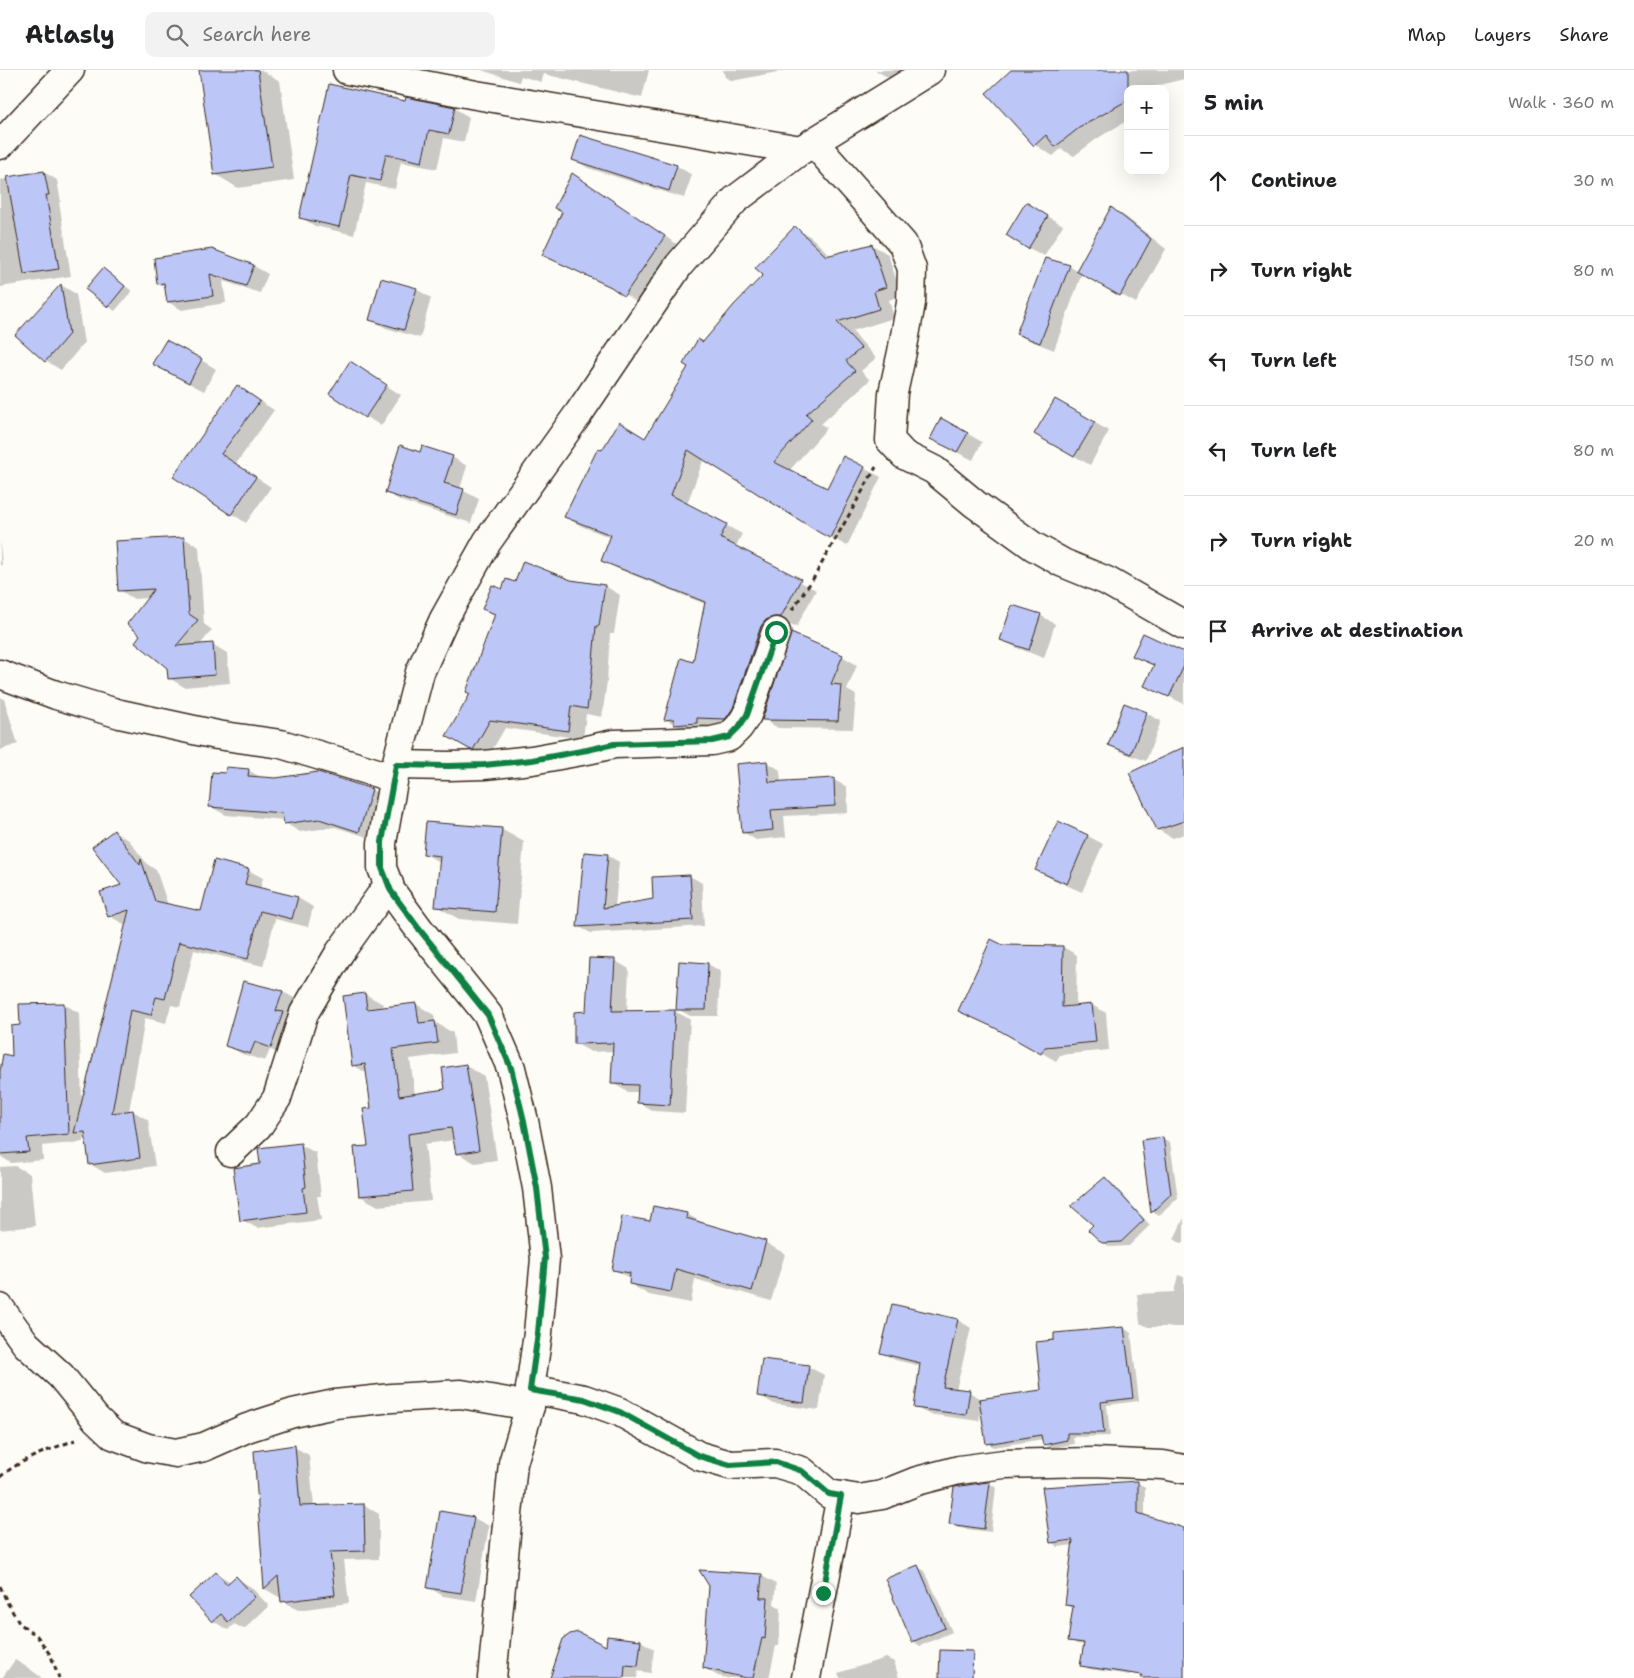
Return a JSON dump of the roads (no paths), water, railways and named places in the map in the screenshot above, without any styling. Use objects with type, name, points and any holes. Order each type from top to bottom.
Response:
[{"type":"street","points":[[0,145],[70,70]]},
{"type":"street","points":[[347,70],[476,95],[808,147],[903,244],[912,269],[911,303],[893,393],[890,440],[904,455],[934,470],[975,504],[1033,546],[1063,563],[1107,581],[1184,625]]},
{"type":"street","points":[[492,1678],[513,1463],[530,1398],[545,1258],[537,1188],[511,1068],[488,1015],[391,891],[382,868],[382,842],[395,771],[420,672],[444,619],[487,542],[579,413],[678,265],[735,200],[808,147],[930,70]]},
{"type":"street","points":[[0,674],[56,695],[120,714],[217,735],[281,744],[395,771],[532,760],[614,744],[712,741],[729,737],[747,715],[776,632]]},
{"type":"street","points":[[231,1152],[259,1125],[277,1098],[304,1013],[340,952],[389,884]]},
{"type":"street","points":[[0,1308],[26,1344],[60,1376],[104,1427],[114,1435],[148,1448],[176,1453],[204,1447],[246,1428],[293,1413],[335,1404],[392,1398],[462,1394],[584,1399],[620,1412],[699,1456],[730,1465],[776,1462],[802,1471],[829,1494],[859,1499],[882,1495],[925,1478],[959,1470],[1004,1464],[1094,1462],[1163,1464],[1184,1470]]},
{"type":"street","points":[[806,1678],[841,1496]]}]
